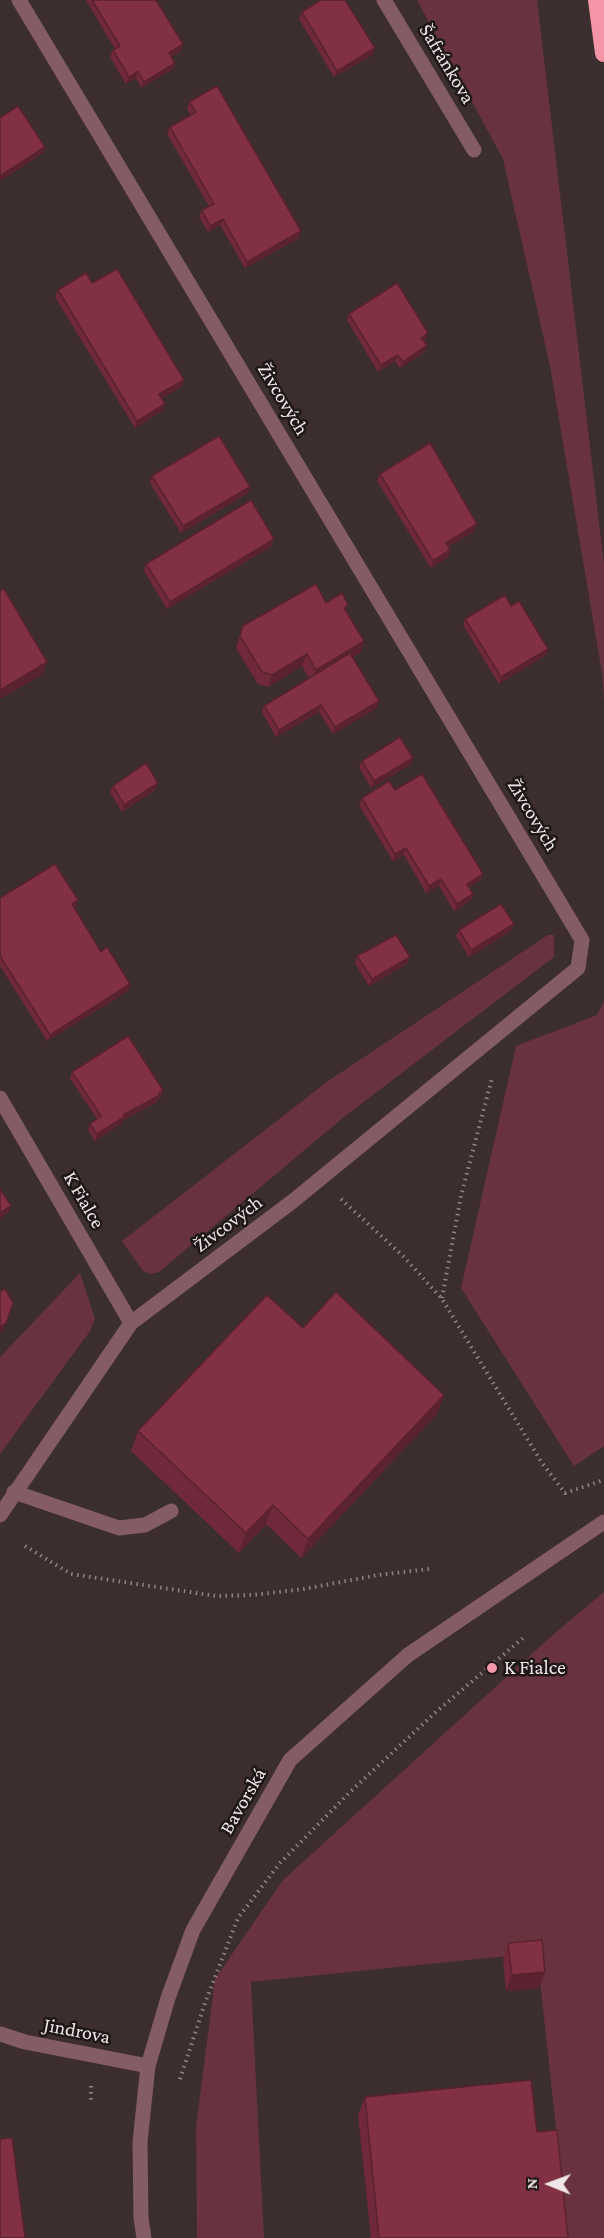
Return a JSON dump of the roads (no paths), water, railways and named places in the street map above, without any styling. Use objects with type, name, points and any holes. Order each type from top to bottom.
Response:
[{"type":"highway","points":[[597,0],[604,53]]},
{"type":"street","name":"Živcových","points":[[0,1515],[131,1323],[293,1202],[578,968],[582,940],[19,0]]},
{"type":"street","name":"Šafránkova","points":[[384,0],[474,150]]},
{"type":"street","name":"K Fialce","points":[[0,1098],[131,1323]]},
{"type":"street","points":[[14,1492],[118,1528],[145,1525],[171,1511]]},
{"type":"street","name":"Bavorská","points":[[144,2238],[141,2218],[140,2142],[147,2066],[168,1998],[193,1930],[290,1760],[408,1655],[604,1522]]},
{"type":"street","name":"Jindrova","points":[[0,2034],[25,2042],[147,2066]]},
{"type":"place","name":"K Fialce","points":[[492,1668]]}]
